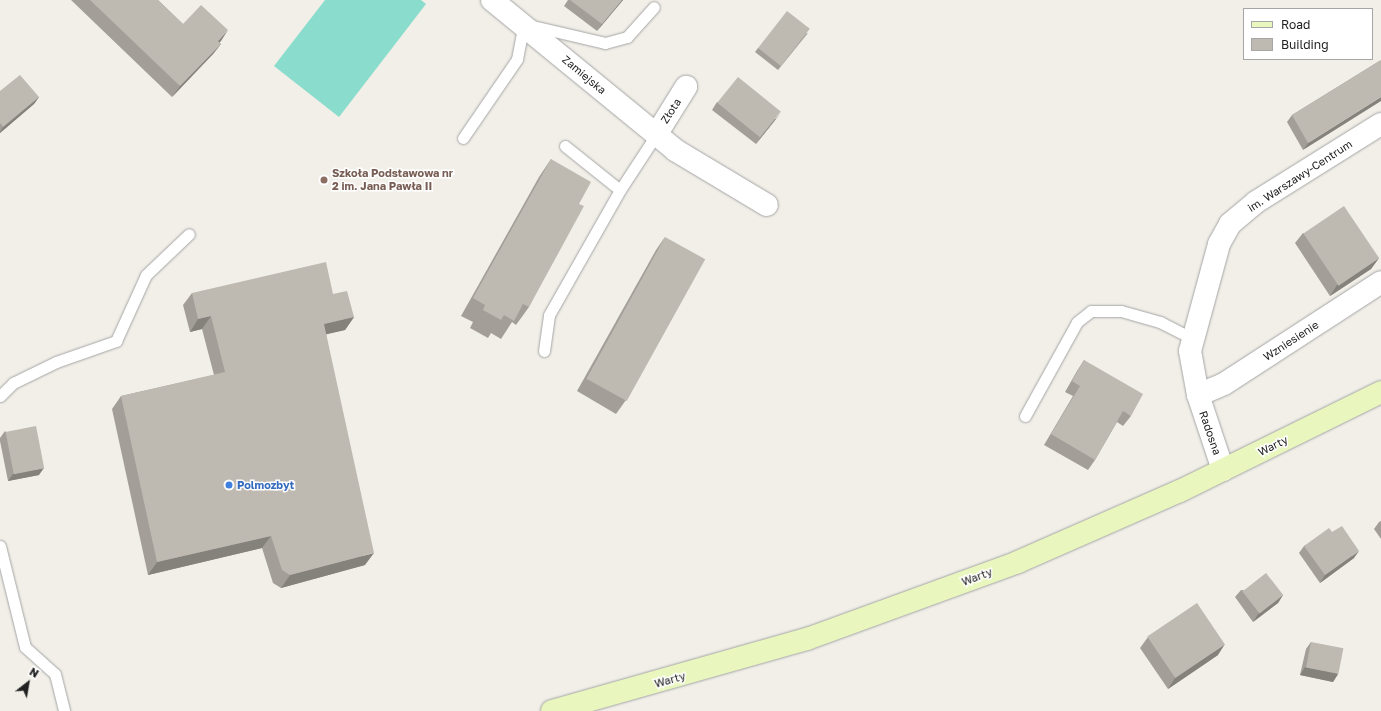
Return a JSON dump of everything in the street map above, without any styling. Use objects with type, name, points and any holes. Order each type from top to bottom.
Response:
[{"type":"main road","name":"Warty","points":[[552,711],[725,664],[873,616],[1077,537],[1223,470],[1381,392]]},
{"type":"street","name":"Zamiejska","points":[[492,0],[524,24],[675,150],[767,206]]},
{"type":"street","name":"Złota","points":[[656,134],[686,87]]},
{"type":"street","name":"im. Warszawy-Centrum","points":[[1198,395],[1191,368],[1192,338],[1204,288],[1230,224],[1256,202],[1381,124]]},
{"type":"street","name":"Wzniesienie","points":[[1198,395],[1224,384],[1381,282]]},
{"type":"street","name":"Radosna","points":[[1198,395],[1223,470]]},
{"type":"lane","points":[[463,138],[517,59],[524,24],[605,44],[627,37],[654,7]]},
{"type":"lane","points":[[544,352],[549,315],[620,190],[656,134]]},
{"type":"lane","points":[[565,146],[620,190]]},
{"type":"lane","points":[[0,396],[13,383],[56,362],[116,341],[146,275],[188,234]]},
{"type":"lane","points":[[1026,416],[1077,322],[1091,311],[1121,311],[1160,322],[1192,338]]},
{"type":"lane","points":[[0,546],[25,647],[55,674],[64,711]]},
{"type":"shaded area","points":[[325,0],[421,0],[426,4],[339,117],[274,66]]},
{"type":"building","points":[[90,0],[158,0],[183,24],[201,5],[228,30],[218,41],[221,44],[180,86]]},
{"type":"building","points":[[570,0],[622,0],[602,24]]},
{"type":"building","points":[[787,11],[810,29],[781,66],[758,48]]},
{"type":"building","points":[[1381,60],[1381,97],[1308,143],[1292,115]]},
{"type":"building","points":[[20,75],[39,97],[3,127],[0,123],[0,91]]},
{"type":"building","points":[[738,77],[781,112],[760,137],[717,103]]},
{"type":"building","points":[[551,159],[591,182],[579,204],[584,206],[529,307],[523,304],[514,321],[504,315],[501,320],[483,310],[485,305],[473,298]]},
{"type":"building","points":[[1344,206],[1379,258],[1339,286],[1303,233]]},
{"type":"building","points":[[665,237],[705,259],[627,401],[586,379]]},
{"type":"building","points":[[326,262],[333,294],[347,291],[354,317],[324,324],[374,553],[290,575],[282,570],[271,536],[157,562],[121,396],[225,372],[211,316],[198,319],[192,293]]},
{"type":"building","points":[[1084,360],[1143,394],[1131,416],[1123,411],[1095,460],[1051,434],[1080,386],[1072,381]]},
{"type":"building","points":[[36,426],[44,468],[14,474],[6,432]]},
{"type":"building","points":[[1342,526],[1359,551],[1325,575],[1304,546],[1329,528],[1332,532]]},
{"type":"building","points":[[1266,573],[1283,595],[1260,614],[1242,591]]},
{"type":"building","points":[[1197,603],[1225,644],[1175,678],[1147,637]]},
{"type":"building","points":[[1311,642],[1343,648],[1338,674],[1306,668]]},
{"type":"place","name":"Szkoła Podstawowa nr 2 im. Jana Pawła II","points":[[324,180]]},
{"type":"place","name":"Polmozbyt","points":[[229,485]]}]
